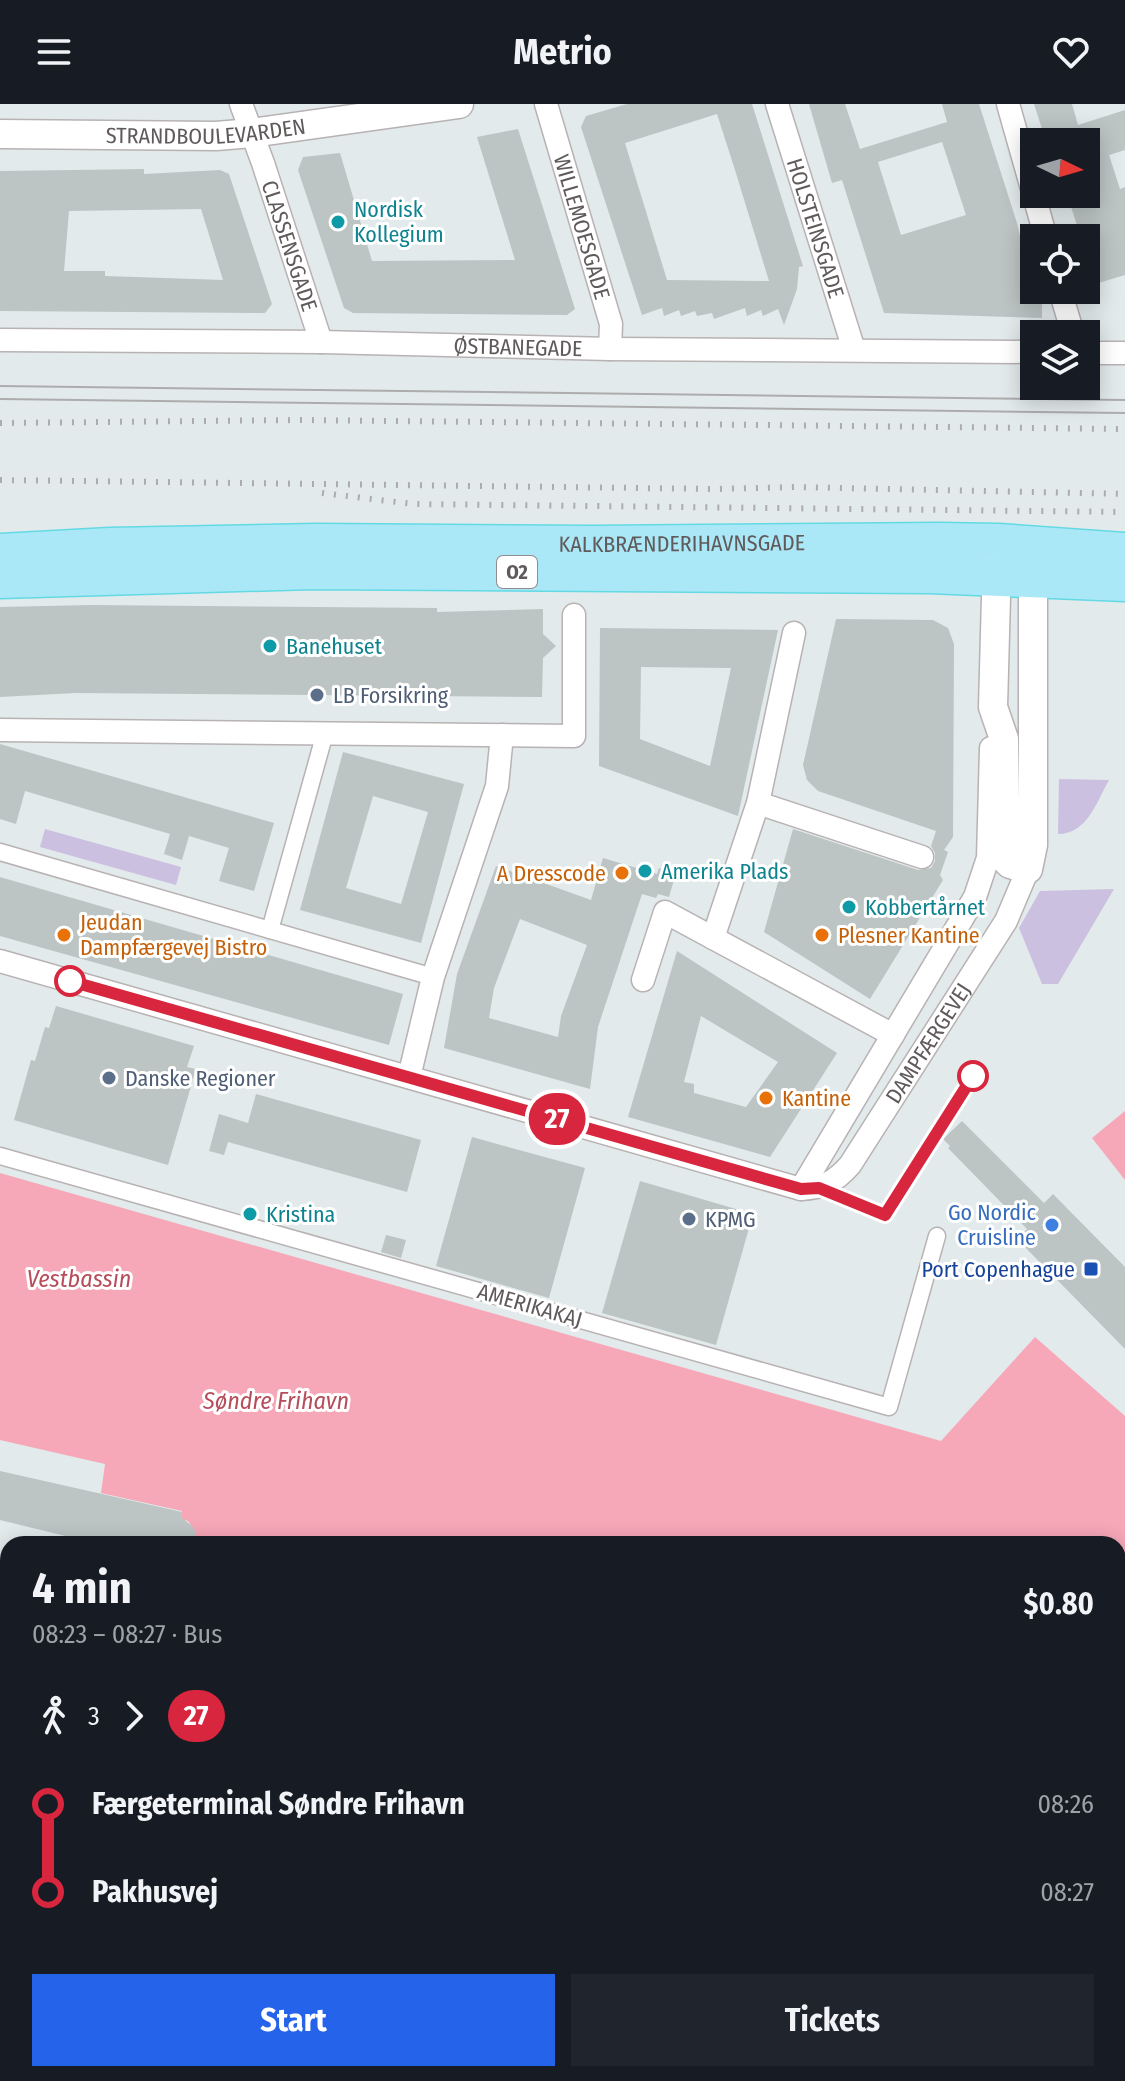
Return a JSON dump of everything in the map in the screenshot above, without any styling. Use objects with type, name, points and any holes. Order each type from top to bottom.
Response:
[{"type":"main road","name":"KALKBRÆNDERIHAVNSGADE","points":[[0,552],[110,546],[316,542],[998,542],[1125,551]]},
{"type":"main road","name":"KALKBRÆNDERIHAVNSGADE","points":[[0,580],[312,571],[930,575],[1125,583]]},
{"type":"street","name":"CLASSENSGADE","points":[[241,104],[321,342]]},
{"type":"street","name":"STRANDBOULEVARDEN","points":[[0,134],[216,136],[459,104]]},
{"type":"street","name":"WILLEMOESGADE","points":[[546,104],[611,324],[610,349]]},
{"type":"street","name":"HOLSTEINSGADE","points":[[777,104],[854,350]]},
{"type":"street","points":[[1008,104],[1042,224]]},
{"type":"street","name":"ØSTBANEGADE","points":[[0,340],[1020,352]]},
{"type":"street","points":[[1100,353],[1125,353]]},
{"type":"street","name":"DAMPFÆRGEVEJ","points":[[998,542],[993,707],[1004,739],[1014,849]]},
{"type":"street","name":"DAMPFÆRGEVEJ","points":[[810,1188],[837,1179],[850,1165],[1006,921],[1034,580],[1033,544]]},
{"type":"street","points":[[0,730],[574,736],[574,615]]},
{"type":"street","points":[[713,938],[758,803],[794,633]]},
{"type":"street","points":[[270,930],[325,733]]},
{"type":"street","points":[[409,1077],[433,977],[497,786],[502,735]]},
{"type":"street","points":[[758,803],[922,857]]},
{"type":"street","name":"DAMPFÆRGEVEJ","points":[[810,1188],[893,1035],[975,897],[988,858],[1014,849]]},
{"type":"street","points":[[0,852],[433,977]]},
{"type":"street","points":[[643,980],[665,912],[893,1035]]},
{"type":"street","points":[[0,961],[810,1188]]},
{"type":"street","name":"AMERIKAKAJ","points":[[0,1156],[889,1407],[937,1236]]},
{"type":"shaded area","points":[[1059,779],[1109,780],[1090,816],[1076,829],[1058,834]]},
{"type":"shaded area","points":[[45,829],[181,867],[176,885],[40,847]]},
{"type":"shaded area","points":[[1114,889],[1058,984],[1042,984],[1019,928],[1040,891]]},
{"type":"water","points":[[1125,1111],[1125,1180],[1092,1138]]},
{"type":"water","name":"Søndre Frihavn","points":[[0,1173],[941,1441],[1035,1337],[1125,1416],[1125,1536],[196,1536],[188,1521],[181,1519],[182,1511],[101,1493],[105,1464],[0,1440]]},
{"type":"building","points":[[627,104],[752,104],[803,266],[799,267],[797,289],[784,325],[778,309],[763,316],[761,310],[747,316],[745,308],[714,319],[712,313],[697,316],[695,311],[681,316],[679,310],[664,316],[662,308],[642,315],[581,127],[586,116]],"holes":[[[717,114],[769,281],[667,280],[625,143]]]},
{"type":"building","points":[[809,104],[845,104],[860,149],[947,122],[942,104],[979,104],[1020,236],[1020,304],[1042,304],[1042,318],[884,313],[842,180],[832,183]],"holes":[[[942,142],[966,215],[901,235],[878,162]]]},
{"type":"building","points":[[1034,104],[1072,104],[1078,125],[1125,110],[1125,150],[1109,155],[1120,189],[1125,187],[1125,275],[1100,282],[1100,224],[1077,224],[1071,208],[1100,208],[1100,128],[1042,128]]},
{"type":"building","name":"Nordisk Kollegium","points":[[518,129],[575,309],[567,315],[353,313],[344,308],[298,170],[303,157],[340,153],[372,261],[515,260],[477,137]]},
{"type":"building","points":[[144,169],[144,174],[220,170],[229,174],[272,304],[265,313],[0,311],[0,171]],"holes":[[[201,209],[223,280],[105,276],[105,271],[64,271],[69,211]]]},
{"type":"building","name":"Banehuset","points":[[0,607],[437,608],[437,612],[543,609],[543,634],[556,646],[543,658],[542,697],[76,693],[0,697]]},
{"type":"building","points":[[836,619],[933,620],[948,628],[954,644],[953,837],[944,850],[948,852],[940,875],[943,880],[870,999],[764,932],[793,829],[918,870],[931,868],[935,861],[931,846],[936,831],[818,791],[807,780],[803,765]]},
{"type":"building","points":[[600,628],[778,630],[738,816],[599,766]],"holes":[[[641,667],[731,668],[710,766],[640,739]]]},
{"type":"building","points":[[0,744],[274,823],[254,891],[219,881],[229,848],[189,836],[182,860],[164,854],[170,834],[25,791],[16,824],[0,819]]},
{"type":"building","points":[[343,752],[464,784],[421,943],[300,910]],"holes":[[[373,796],[428,812],[401,904],[346,888]]]},
{"type":"building","points":[[603,858],[657,874],[659,868],[676,873],[669,897],[658,894],[656,898],[642,894],[598,1027],[590,1089],[444,1048],[457,974],[496,866],[591,900]],"holes":[[[520,919],[587,945],[561,1016],[558,1037],[489,1018],[494,988]]]},
{"type":"building","points":[[0,877],[403,994],[389,1045],[0,936]]},
{"type":"building","points":[[677,951],[837,1053],[770,1157],[628,1117]],"holes":[[[701,1016],[778,1062],[746,1107],[694,1093],[694,1084],[684,1082]]]},
{"type":"building","name":"Danske Regioner","points":[[56,1006],[194,1046],[187,1067],[196,1069],[168,1165],[14,1120],[31,1060],[35,1061],[45,1027],[49,1028]]},
{"type":"building","points":[[256,1094],[421,1140],[407,1192],[228,1142],[224,1155],[209,1151],[219,1114],[248,1123]]},
{"type":"building","points":[[962,1121],[1044,1203],[1053,1194],[1125,1267],[1125,1349],[1017,1239],[1027,1229],[948,1148],[950,1146],[943,1139]]},
{"type":"building","points":[[472,1137],[585,1168],[549,1298],[436,1266]]},
{"type":"building","points":[[640,1181],[753,1214],[716,1345],[602,1313]]},
{"type":"building","points":[[386,1235],[406,1240],[401,1258],[381,1252]]},
{"type":"building","points":[[0,1471],[182,1512],[181,1517],[193,1527],[196,1536],[65,1536],[0,1520]]},
{"type":"tram line","points":[[0,386],[1125,400]]},
{"type":"tram line","points":[[0,399],[1125,413]]},
{"type":"railway","points":[[0,423],[301,420],[1125,429]]},
{"type":"railway","points":[[0,480],[716,489],[796,487],[1125,494]]},
{"type":"railway","points":[[322,493],[413,504],[1125,512]]},
{"type":"bus line","name":"27","points":[[70,981],[801,1189],[819,1188],[885,1215],[973,1076]]},
{"type":"place","name":"Nordisk Kollegium","points":[[338,222]]},
{"type":"place","name":"Banehuset","points":[[270,646]]},
{"type":"place","name":"LB Forsikring","points":[[317,695]]},
{"type":"place","name":"Amerika Plads","points":[[645,871]]},
{"type":"place","name":"A Dresscode","points":[[622,873]]},
{"type":"place","name":"Kobbertårnet","points":[[849,907]]},
{"type":"place","name":"Jeudan Dampfærgevej Bistro","points":[[64,935]]},
{"type":"place","name":"Plesner Kantine","points":[[822,935]]},
{"type":"place","name":"Danske Regioner","points":[[109,1078]]},
{"type":"place","name":"Kantine","points":[[766,1098]]},
{"type":"place","name":"Kristina","points":[[250,1214]]},
{"type":"place","name":"KPMG","points":[[689,1219]]},
{"type":"place","name":"Go Nordic Cruisline","points":[[1052,1225]]},
{"type":"place","name":"Port Copenhague","points":[[1091,1269]]},
{"type":"water label","name":"Vestbassin","points":[[79,1279]]}]
